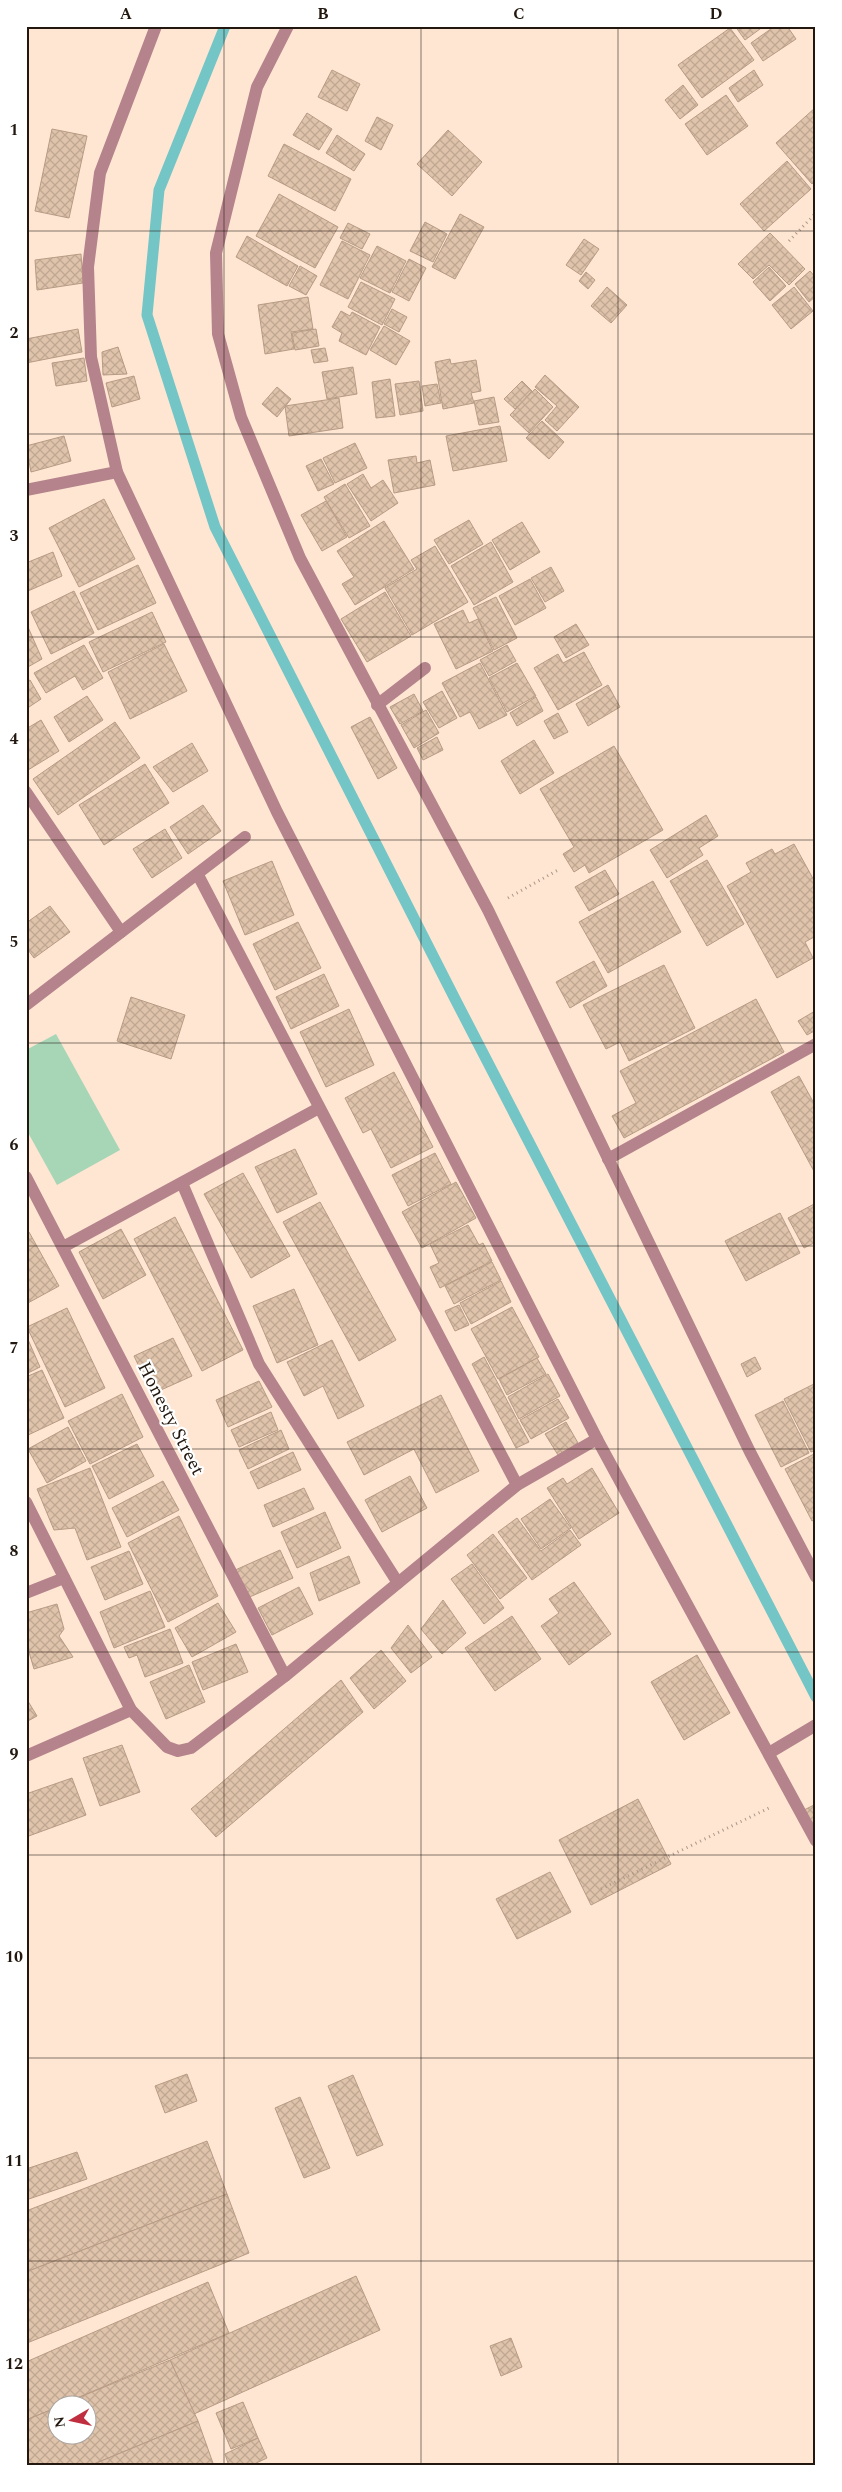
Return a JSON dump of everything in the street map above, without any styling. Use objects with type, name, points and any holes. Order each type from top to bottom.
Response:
[{"type":"street","points":[[156,26],[100,173],[88,268],[91,357],[117,472],[277,812],[597,1439],[816,1841]]},
{"type":"street","points":[[288,26],[257,87],[216,253],[218,334],[241,417],[300,558],[488,910],[750,1452],[816,1577]]},
{"type":"street","points":[[26,490],[117,472]]},
{"type":"street","points":[[377,705],[425,668]]},
{"type":"street","points":[[26,792],[121,932]]},
{"type":"street","points":[[26,1005],[245,838]]},
{"type":"street","points":[[198,875],[517,1485]]},
{"type":"street","points":[[608,1159],[816,1044]]},
{"type":"street","points":[[63,1246],[319,1108]]},
{"type":"street","name":"Honesty Street","points":[[26,1177],[285,1676]]},
{"type":"street","points":[[182,1183],[260,1364],[398,1583]]},
{"type":"street","points":[[26,1502],[131,1710],[167,1747],[178,1751],[191,1748],[285,1676],[517,1485],[597,1439]]},
{"type":"street","points":[[26,1593],[64,1578]]},
{"type":"street","points":[[26,1756],[131,1710]]},
{"type":"street","points":[[768,1753],[816,1724]]},
{"type":"path","points":[[790,241],[816,213]]},
{"type":"path","points":[[488,910],[558,870]]},
{"type":"path","points":[[601,1889],[792,1797]]},
{"type":"green space","points":[[56,1034],[120,1150],[57,1185],[26,1129],[26,1050]]},
{"type":"building","points":[[735,26],[764,26],[745,40]]},
{"type":"building","points":[[775,26],[787,26],[796,39],[763,61],[751,43]]},
{"type":"building","points":[[730,28],[754,60],[702,98],[678,65]]},
{"type":"building","points":[[332,70],[360,84],[347,111],[318,97]]},
{"type":"building","points":[[754,70],[763,85],[738,102],[729,88]]},
{"type":"building","points":[[683,85],[698,105],[680,119],[665,100]]},
{"type":"building","points":[[726,95],[748,126],[707,155],[685,124]]},
{"type":"building","points":[[816,107],[816,180],[812,184],[776,143]]},
{"type":"building","points":[[307,113],[332,129],[319,150],[293,135]]},
{"type":"building","points":[[377,117],[393,125],[381,150],[365,141]]},
{"type":"building","points":[[52,129],[87,136],[69,218],[35,211]]},
{"type":"building","points":[[448,130],[482,162],[452,196],[417,164]]},
{"type":"building","points":[[337,135],[365,154],[354,171],[326,153]]},
{"type":"building","points":[[284,144],[351,179],[335,211],[268,176]]},
{"type":"building","points":[[787,161],[811,189],[764,231],[740,204]]},
{"type":"building","points":[[279,194],[338,227],[315,268],[256,236]]},
{"type":"building","points":[[460,214],[484,227],[455,279],[432,267]]},
{"type":"building","points":[[425,222],[447,234],[433,262],[410,251]]},
{"type":"building","points":[[348,223],[370,234],[362,249],[340,238]]},
{"type":"building","points":[[770,233],[805,269],[789,285],[769,265],[753,279],[738,264]]},
{"type":"building","points":[[247,236],[298,266],[287,286],[236,257]]},
{"type":"building","points":[[584,239],[599,249],[581,275],[566,265]]},
{"type":"building","points":[[342,241],[370,255],[348,299],[320,285]]},
{"type":"building","points":[[377,246],[406,261],[390,293],[360,278]]},
{"type":"building","points":[[81,254],[83,283],[37,290],[35,260]]},
{"type":"building","points":[[409,259],[426,268],[409,301],[392,292]]},
{"type":"building","points":[[300,266],[317,276],[306,295],[289,286]]},
{"type":"building","points":[[769,267],[786,286],[770,301],[753,282]]},
{"type":"building","points":[[810,271],[816,278],[816,296],[809,302],[795,284]]},
{"type":"building","points":[[586,272],[595,280],[588,289],[579,281]]},
{"type":"building","points":[[361,282],[395,299],[382,325],[348,307]]},
{"type":"building","points":[[607,287],[627,305],[611,323],[591,306]]},
{"type":"building","points":[[794,287],[813,311],[791,329],[772,305]]},
{"type":"building","points":[[308,297],[313,329],[291,332],[294,349],[265,354],[258,305]]},
{"type":"building","points":[[392,309],[407,317],[399,332],[384,324]]},
{"type":"building","points":[[341,311],[350,316],[352,312],[380,327],[366,355],[339,341],[342,333],[332,327]]},
{"type":"building","points":[[384,326],[410,341],[396,365],[370,350]]},
{"type":"building","points":[[78,329],[82,352],[26,363],[26,339]]},
{"type":"building","points":[[316,329],[319,346],[295,350],[292,333]]},
{"type":"building","points":[[118,347],[127,374],[103,375],[102,352]]},
{"type":"building","points":[[325,348],[328,361],[314,363],[311,350]]},
{"type":"building","points":[[84,358],[87,381],[56,386],[52,363]]},
{"type":"building","points":[[450,359],[451,364],[476,360],[481,391],[471,393],[474,403],[443,409],[435,362]]},
{"type":"building","points":[[353,367],[357,394],[327,399],[322,372]]},
{"type":"building","points":[[545,375],[579,407],[557,431],[545,420],[557,406],[535,387]]},
{"type":"building","points":[[134,376],[140,399],[112,407],[106,383]]},
{"type":"building","points":[[390,379],[395,416],[376,418],[372,382]]},
{"type":"building","points":[[419,381],[423,411],[400,415],[395,384]]},
{"type":"building","points":[[522,381],[532,391],[515,409],[504,399]]},
{"type":"building","points":[[437,384],[441,403],[425,406],[422,386]]},
{"type":"building","points":[[277,387],[291,399],[277,417],[262,404]]},
{"type":"building","points":[[535,389],[553,407],[529,433],[510,415]]},
{"type":"building","points":[[494,397],[499,422],[479,425],[474,401]]},
{"type":"building","points":[[339,398],[343,428],[289,436],[285,406]]},
{"type":"building","points":[[542,421],[564,442],[549,459],[526,438]]},
{"type":"building","points":[[500,426],[507,461],[453,471],[446,436]]},
{"type":"building","points":[[64,436],[71,461],[31,472],[26,446]]},
{"type":"building","points":[[355,443],[367,468],[335,483],[323,458]]},
{"type":"building","points":[[416,456],[417,463],[430,460],[435,485],[394,493],[388,460]]},
{"type":"building","points":[[321,459],[334,484],[318,491],[306,466]]},
{"type":"building","points":[[363,474],[371,488],[383,480],[398,503],[371,521],[347,484]]},
{"type":"building","points":[[345,484],[370,526],[349,538],[324,497]]},
{"type":"building","points":[[104,499],[135,559],[79,587],[49,528]]},
{"type":"building","points":[[326,501],[347,537],[322,551],[301,515]]},
{"type":"building","points":[[469,520],[483,544],[449,564],[434,540]]},
{"type":"building","points":[[384,521],[414,569],[355,605],[342,584],[354,577],[337,551]]},
{"type":"building","points":[[522,522],[540,552],[510,570],[492,540]]},
{"type":"building","points":[[491,542],[513,582],[474,605],[451,566]]},
{"type":"building","points":[[435,546],[468,602],[412,635],[385,588],[417,569],[411,560]]},
{"type":"building","points":[[53,552],[62,576],[28,591],[26,563]]},
{"type":"building","points":[[138,565],[156,603],[98,630],[80,593]]},
{"type":"building","points":[[551,567],[564,591],[545,602],[531,578]]},
{"type":"building","points":[[530,579],[546,608],[515,625],[499,596]]},
{"type":"building","points":[[74,591],[94,633],[51,654],[31,612]]},
{"type":"building","points":[[385,592],[411,636],[367,662],[341,619]]},
{"type":"building","points":[[496,597],[517,638],[494,650],[473,608]]},
{"type":"building","points":[[463,610],[469,623],[478,619],[493,651],[456,669],[434,624]]},
{"type":"building","points":[[152,612],[166,642],[103,672],[89,642]]},
{"type":"building","points":[[576,624],[589,645],[566,658],[554,637]]},
{"type":"building","points":[[28,627],[42,659],[26,668],[26,628]]},
{"type":"building","points":[[164,644],[187,691],[130,719],[108,672]]},
{"type":"building","points":[[84,645],[103,678],[83,690],[75,676],[46,693],[34,673]]},
{"type":"building","points":[[507,645],[516,661],[489,676],[480,660]]},
{"type":"building","points":[[584,652],[602,685],[558,710],[534,668],[558,654],[563,663]]},
{"type":"building","points":[[480,663],[507,715],[479,729],[470,712],[460,717],[442,683]]},
{"type":"building","points":[[517,663],[536,696],[507,712],[489,678]]},
{"type":"building","points":[[30,680],[41,699],[26,709],[26,682]]},
{"type":"building","points":[[608,685],[620,707],[588,726],[576,704]]},
{"type":"building","points":[[442,691],[457,718],[439,728],[423,702]]},
{"type":"building","points":[[414,694],[423,711],[400,724],[390,707]]},
{"type":"building","points":[[87,696],[103,720],[69,742],[54,717]]},
{"type":"building","points":[[536,697],[543,711],[517,726],[510,713]]},
{"type":"building","points":[[426,710],[439,733],[414,748],[401,725]]},
{"type":"building","points":[[558,713],[568,732],[554,739],[544,721]]},
{"type":"building","points":[[370,717],[397,768],[378,779],[351,727]]},
{"type":"building","points":[[41,720],[59,751],[28,770],[26,766],[26,729]]},
{"type":"building","points":[[115,722],[140,758],[58,815],[33,779]]},
{"type":"building","points":[[437,737],[443,750],[423,760],[417,748]]},
{"type":"building","points":[[534,740],[554,773],[520,794],[501,761]]},
{"type":"building","points":[[192,743],[208,771],[173,792],[153,767]]},
{"type":"building","points":[[614,746],[663,830],[589,873],[585,865],[574,872],[563,854],[574,847],[540,789]]},
{"type":"building","points":[[145,764],[169,803],[104,845],[79,805]]},
{"type":"building","points":[[203,805],[221,831],[188,854],[170,827]]},
{"type":"building","points":[[706,815],[718,836],[699,848],[703,855],[667,878],[650,850]]},
{"type":"building","points":[[165,829],[182,858],[152,878],[133,849]]},
{"type":"building","points":[[794,844],[816,884],[816,936],[805,942],[813,958],[777,978],[727,886],[751,872],[746,863],[772,849],[775,854]]},
{"type":"building","points":[[707,860],[744,924],[707,946],[670,881]]},
{"type":"building","points":[[272,861],[294,915],[245,935],[223,881]]},
{"type":"building","points":[[605,870],[619,894],[589,911],[575,887]]},
{"type":"building","points":[[653,881],[681,932],[608,973],[579,922]]},
{"type":"building","points":[[50,906],[70,932],[34,958],[26,947],[26,923]]},
{"type":"building","points":[[298,922],[321,968],[275,990],[253,944]]},
{"type":"building","points":[[594,961],[607,986],[570,1008],[556,982]]},
{"type":"building","points":[[664,965],[695,1028],[629,1061],[620,1042],[606,1049],[583,1005]]},
{"type":"building","points":[[324,974],[339,1006],[291,1029],[276,997]]},
{"type":"building","points":[[131,997],[185,1015],[171,1059],[117,1041]]},
{"type":"building","points":[[756,999],[784,1052],[624,1138],[612,1116],[636,1103],[620,1071]]},
{"type":"building","points":[[349,1009],[374,1065],[326,1087],[300,1032]]},
{"type":"building","points":[[815,1011],[816,1030],[807,1035],[798,1021]]},
{"type":"building","points":[[394,1072],[433,1147],[391,1168],[371,1129],[363,1133],[345,1098]]},
{"type":"building","points":[[799,1076],[816,1107],[816,1175],[771,1092]]},
{"type":"building","points":[[295,1149],[317,1194],[277,1213],[255,1167]]},
{"type":"building","points":[[435,1153],[451,1184],[408,1206],[392,1175]]},
{"type":"building","points":[[243,1173],[290,1256],[251,1278],[204,1194]]},
{"type":"building","points":[[456,1182],[476,1218],[422,1248],[402,1212]]},
{"type":"building","points":[[320,1202],[396,1340],[359,1361],[283,1222]]},
{"type":"building","points":[[816,1203],[816,1242],[804,1248],[788,1218]]},
{"type":"building","points":[[780,1213],[800,1253],[746,1281],[725,1241]]},
{"type":"building","points":[[175,1217],[243,1350],[202,1371],[134,1239]]},
{"type":"building","points":[[468,1225],[479,1245],[483,1243],[492,1261],[440,1288],[430,1267],[439,1263],[430,1244]]},
{"type":"building","points":[[121,1229],[146,1275],[103,1299],[79,1252]]},
{"type":"building","points":[[29,1232],[59,1286],[26,1304],[26,1233]]},
{"type":"building","points":[[492,1262],[501,1280],[454,1304],[445,1286]]},
{"type":"building","points":[[501,1281],[511,1302],[471,1324],[460,1303]]},
{"type":"building","points":[[294,1289],[318,1345],[277,1363],[253,1306]]},
{"type":"building","points":[[459,1305],[469,1325],[455,1331],[445,1311]]},
{"type":"building","points":[[512,1307],[539,1357],[498,1379],[471,1329]]},
{"type":"building","points":[[67,1308],[105,1388],[65,1407],[27,1327]]},
{"type":"building","points":[[26,1335],[40,1367],[26,1374]]},
{"type":"building","points":[[173,1338],[192,1376],[152,1394],[134,1356]]},
{"type":"building","points":[[332,1340],[364,1406],[338,1419],[323,1386],[304,1396],[287,1362]]},
{"type":"building","points":[[484,1357],[529,1442],[516,1448],[472,1364]]},
{"type":"building","points":[[755,1357],[761,1369],[747,1377],[741,1364]]},
{"type":"building","points":[[537,1358],[546,1374],[507,1395],[499,1379]]},
{"type":"building","points":[[42,1370],[64,1418],[26,1436],[26,1377]]},
{"type":"building","points":[[548,1374],[560,1396],[519,1419],[508,1397]]},
{"type":"building","points":[[259,1381],[272,1407],[228,1427],[216,1400]]},
{"type":"building","points":[[816,1383],[816,1450],[811,1452],[784,1399]]},
{"type":"building","points":[[122,1394],[143,1437],[90,1464],[68,1421]]},
{"type":"building","points":[[441,1395],[479,1471],[436,1493],[414,1449],[364,1475],[347,1442]]},
{"type":"building","points":[[558,1399],[569,1418],[531,1439],[520,1420]]},
{"type":"building","points":[[783,1401],[809,1453],[781,1467],[755,1415]]},
{"type":"building","points":[[271,1412],[278,1430],[239,1447],[231,1430]]},
{"type":"building","points":[[566,1422],[578,1443],[558,1455],[545,1434]]},
{"type":"building","points":[[68,1427],[86,1461],[47,1483],[28,1449]]},
{"type":"building","points":[[281,1430],[289,1449],[248,1469],[239,1450]]},
{"type":"building","points":[[137,1444],[154,1476],[109,1499],[92,1466]]},
{"type":"building","points":[[293,1452],[301,1470],[258,1489],[250,1472]]},
{"type":"building","points":[[816,1453],[816,1519],[812,1521],[785,1469]]},
{"type":"building","points":[[90,1468],[121,1547],[87,1560],[75,1528],[54,1530],[37,1489]]},
{"type":"building","points":[[592,1468],[619,1513],[579,1539],[547,1488],[563,1478],[567,1484]]},
{"type":"building","points":[[410,1476],[427,1508],[382,1532],[365,1500]]},
{"type":"building","points":[[163,1481],[179,1510],[127,1537],[112,1508]]},
{"type":"building","points":[[304,1488],[314,1509],[273,1527],[264,1505]]},
{"type":"building","points":[[550,1499],[571,1528],[541,1549],[521,1519]]},
{"type":"building","points":[[325,1512],[341,1548],[297,1568],[281,1532]]},
{"type":"building","points":[[179,1516],[218,1596],[168,1622],[128,1543]]},
{"type":"building","points":[[517,1518],[541,1551],[570,1530],[581,1545],[532,1580],[498,1532]]},
{"type":"building","points":[[493,1534],[527,1578],[500,1599],[467,1555]]},
{"type":"building","points":[[280,1550],[293,1578],[245,1599],[233,1571]]},
{"type":"building","points":[[129,1551],[143,1584],[105,1600],[91,1567]]},
{"type":"building","points":[[349,1556],[360,1583],[319,1601],[310,1573]]},
{"type":"building","points":[[472,1564],[504,1608],[484,1624],[451,1579]]},
{"type":"building","points":[[574,1582],[611,1634],[569,1665],[541,1626],[559,1613],[549,1599]]},
{"type":"building","points":[[299,1587],[313,1614],[272,1635],[258,1608]]},
{"type":"building","points":[[150,1591],[165,1627],[114,1648],[100,1612]]},
{"type":"building","points":[[443,1600],[466,1633],[442,1654],[421,1629]]},
{"type":"building","points":[[218,1603],[236,1632],[192,1657],[175,1628]]},
{"type":"building","points":[[57,1604],[64,1629],[59,1636],[73,1657],[34,1669],[26,1642],[26,1613]]},
{"type":"building","points":[[512,1616],[541,1659],[495,1691],[465,1648]]},
{"type":"building","points":[[408,1625],[432,1657],[411,1673],[391,1648]]},
{"type":"building","points":[[170,1629],[183,1663],[145,1677],[137,1655],[129,1658],[124,1647]]},
{"type":"building","points":[[236,1644],[248,1672],[203,1690],[192,1662]]},
{"type":"building","points":[[381,1650],[406,1681],[374,1709],[350,1678]]},
{"type":"building","points":[[697,1655],[730,1713],[684,1740],[651,1682]]},
{"type":"building","points":[[189,1665],[205,1702],[166,1719],[150,1682]]},
{"type":"building","points":[[341,1680],[363,1712],[216,1837],[191,1809]]},
{"type":"building","points":[[26,1698],[37,1716],[26,1722]]},
{"type":"building","points":[[122,1745],[140,1792],[100,1806],[83,1758]]},
{"type":"building","points":[[72,1778],[86,1815],[26,1837],[26,1794]]},
{"type":"building","points":[[638,1799],[671,1864],[591,1905],[559,1840]]},
{"type":"building","points":[[816,1804],[816,1836],[802,1811]]},
{"type":"building","points":[[550,1872],[571,1912],[517,1939],[496,1899]]},
{"type":"building","points":[[187,2074],[197,2101],[165,2113],[155,2086]]},
{"type":"building","points":[[353,2075],[383,2145],[357,2156],[328,2086]]},
{"type":"building","points":[[300,2097],[330,2168],[304,2178],[275,2108]]},
{"type":"building","points":[[207,2141],[227,2194],[26,2272],[26,2211]]},
{"type":"building","points":[[77,2152],[87,2179],[26,2200],[26,2169]]},
{"type":"building","points":[[227,2194],[249,2253],[27,2343],[26,2272]]},
{"type":"building","points":[[356,2276],[380,2330],[194,2414],[170,2360]]},
{"type":"building","points":[[208,2282],[229,2333],[86,2394],[48,2394],[48,2411],[26,2420],[26,2362]]},
{"type":"building","points":[[511,2338],[522,2367],[501,2376],[490,2346]]},
{"type":"building","points":[[170,2360],[198,2421],[89,2466],[26,2466],[26,2420],[48,2411],[48,2444],[98,2444],[98,2394],[87,2394]]},
{"type":"building","points":[[243,2402],[258,2438],[231,2449],[216,2413]]},
{"type":"building","points":[[198,2421],[214,2466],[89,2466]]},
{"type":"building","points":[[258,2438],[267,2458],[250,2466],[229,2466],[225,2454]]},
{"type":"waterway","points":[[225,26],[159,190],[147,315],[215,527],[454,997],[816,1697]]}]
